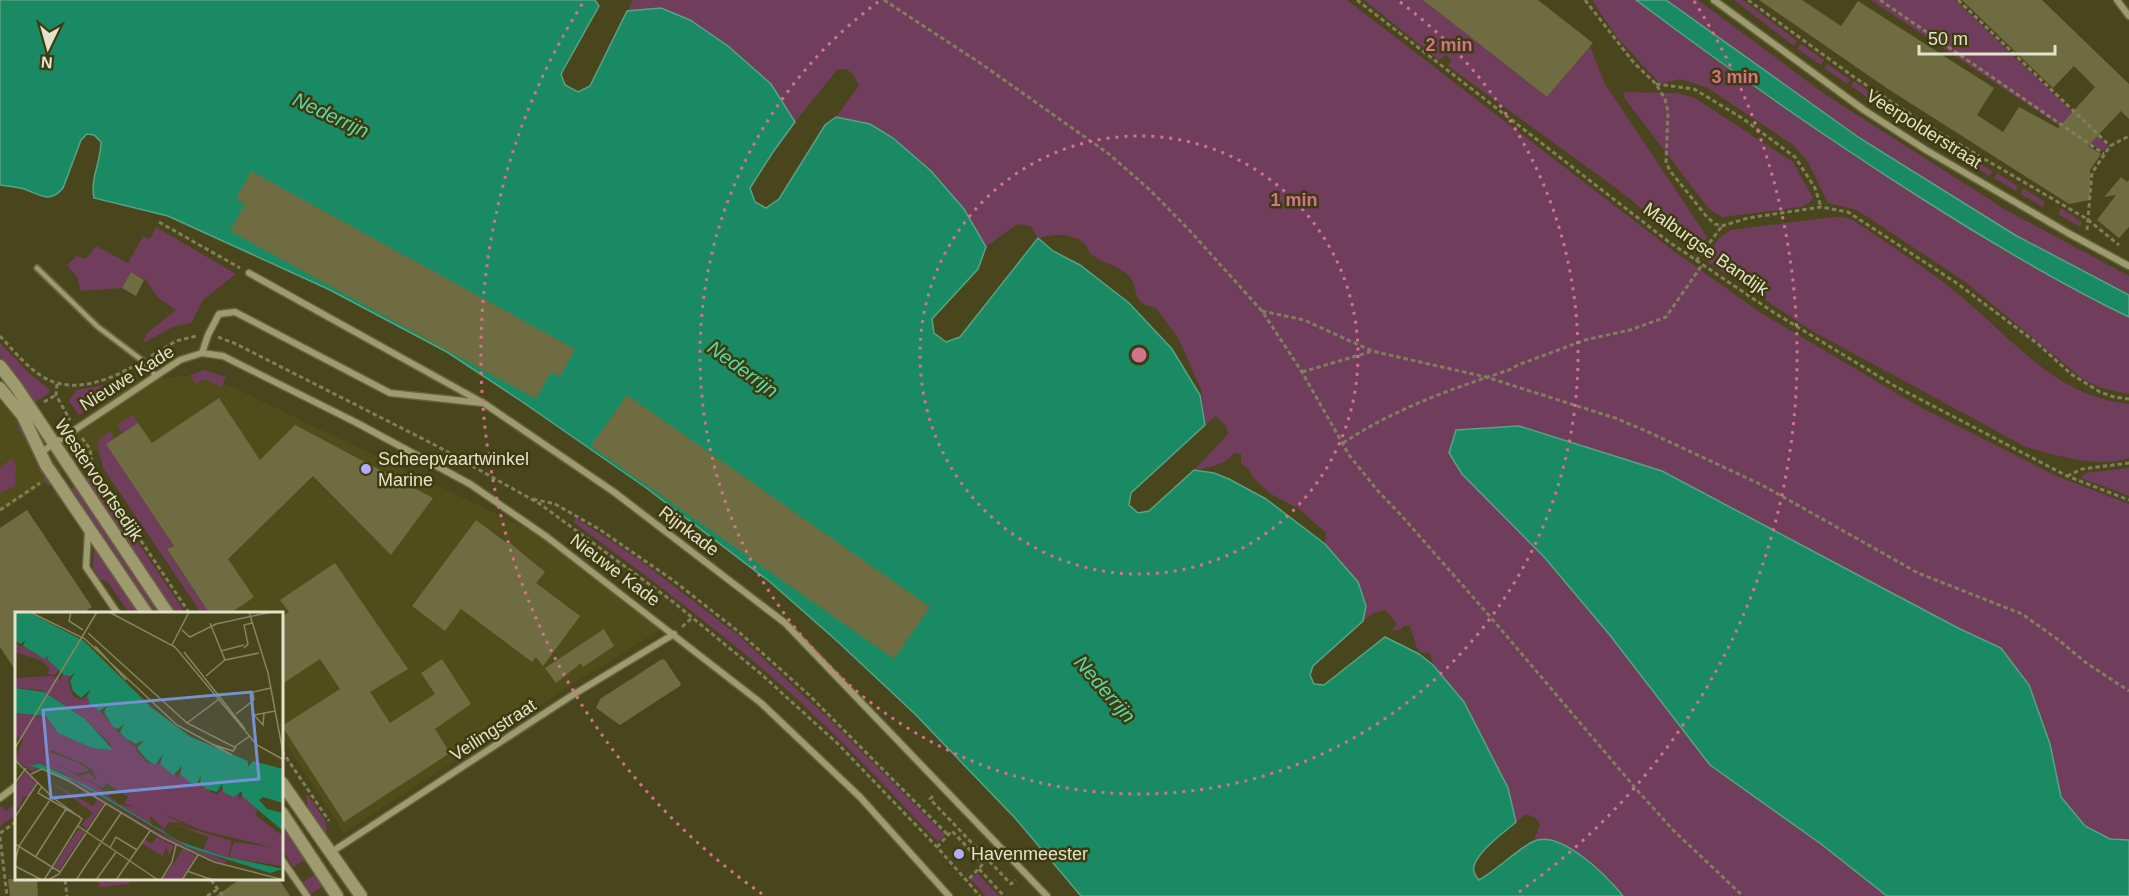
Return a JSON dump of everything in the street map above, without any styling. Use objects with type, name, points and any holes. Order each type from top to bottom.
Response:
[{"type":"main road","name":"Westervoortsedijk","points":[[0,366],[167,612]]},
{"type":"main road","name":"Westervoortsedijk","points":[[0,388],[23,416],[46,465],[146,612]]},
{"type":"main road","points":[[284,786],[358,891]]},
{"type":"main road","points":[[284,816],[337,896]]},
{"type":"street","name":"Veerpolderstraat","points":[[1714,0],[1864,110],[1926,150],[2087,244],[2126,264]]},
{"type":"street","points":[[2118,0],[2129,16]]},
{"type":"street","points":[[2126,264],[2129,256]]},
{"type":"street","name":"Rijnkade","points":[[249,273],[485,404],[614,492],[784,623],[1047,896]]},
{"type":"street","name":"Nieuwe Kade","points":[[202,353],[219,314],[235,312],[390,393],[485,404]]},
{"type":"street","name":"Nieuwe Kade","points":[[40,453],[180,360],[202,353],[223,356],[357,423],[470,484],[547,537],[761,704],[860,797],[949,896]]},
{"type":"street","name":"Westervoortsedijk","points":[[89,528],[86,567],[117,612]]},
{"type":"street","name":"Veilingstraat","points":[[330,854],[572,696],[674,634]]},
{"type":"street","points":[[0,798],[15,787]]},
{"type":"street","points":[[284,863],[307,896]]},
{"type":"street","points":[[358,891],[368,896]]},
{"type":"lane","points":[[37,268],[98,327],[143,361],[156,376]]},
{"type":"path","points":[[884,0],[972,57],[1109,154],[1151,191],[1191,232],[1262,311],[1302,372],[1342,444],[1378,491],[1401,514],[1493,620],[1637,790],[1674,831],[1743,896]]},
{"type":"path","name":"Malburgse Bandijk","points":[[1357,0],[1696,261],[1802,331],[1893,385],[2067,476],[2129,500]]},
{"type":"path","points":[[1585,0],[1634,63],[1656,84],[1665,99],[1668,112],[1666,163],[1707,217],[1715,224],[1722,226],[1748,218],[1821,207],[1848,212],[1958,284],[2038,344],[2071,374],[2100,392],[2129,399]]},
{"type":"path","name":"Veerpolderstraat","points":[[1748,0],[1854,77],[1928,126],[2087,219],[2121,247]]},
{"type":"path","points":[[1880,0],[2104,154]]},
{"type":"path","points":[[1958,0],[2110,146]]},
{"type":"path","points":[[1656,84],[1694,88],[1751,124],[1795,157],[1815,188],[1821,207]]},
{"type":"path","points":[[2087,244],[2092,173],[2110,146],[2129,136]]},
{"type":"path","points":[[159,222],[249,273]]},
{"type":"path","points":[[1696,261],[1722,226]]},
{"type":"path","points":[[1342,444],[1367,427],[1436,395],[1585,340],[1630,330],[1666,317],[1702,265]]},
{"type":"path","points":[[1262,311],[1304,321],[1372,351],[1486,377],[1615,418],[1744,476],[1797,503],[1918,573],[2022,614],[2085,662],[2129,691]]},
{"type":"path","name":"Westervoortsedijk","points":[[0,336],[39,375],[57,384],[56,395]]},
{"type":"path","points":[[1302,372],[1372,351]]},
{"type":"path","name":"Westervoortsedijk","points":[[92,461],[93,469],[189,612]]},
{"type":"path","points":[[2067,476],[2082,469],[2129,463]]},
{"type":"path","points":[[0,510],[42,482]]},
{"type":"path","name":"Nieuwe Kade","points":[[528,498],[555,504],[599,529],[674,581],[740,632],[809,695],[948,835],[952,831],[967,848]]},
{"type":"path","points":[[936,805],[1006,878]]},
{"type":"path","points":[[7,896],[1,860],[0,835],[15,823]]},
{"type":"path","points":[[937,847],[948,835]]},
{"type":"path","points":[[967,881],[983,864],[967,848],[973,843]]},
{"type":"path","points":[[979,868],[1004,896]]},
{"type":"path","points":[[65,881],[67,896]]},
{"type":"path","points":[[212,881],[223,896]]},
{"type":"path","points":[[207,896],[218,889]]},
{"type":"shaded area","points":[[633,0],[1347,0],[1671,249],[1761,313],[1918,406],[2057,476],[2129,504],[2129,840],[2110,839],[2085,826],[2061,797],[2050,744],[2000,648],[1662,471],[1462,474],[1545,558],[1609,634],[1710,765],[1821,844],[1887,896],[1623,896],[1609,878],[1559,842],[1534,840],[1540,825],[1536,818],[1526,814],[1516,822],[1508,788],[1464,702],[1433,665],[1430,654],[1420,652],[1410,626],[1391,631],[1397,624],[1385,610],[1374,613],[1363,621],[1366,606],[1338,560],[1325,544],[1326,533],[1299,509],[1269,493],[1241,463],[1241,454],[1234,453],[1221,463],[1194,470],[1228,434],[1226,426],[1216,416],[1205,425],[1201,389],[1178,338],[1156,308],[1138,299],[1128,275],[1095,257],[1084,243],[1077,239],[1061,235],[1038,238],[1031,226],[1017,224],[986,247],[964,209],[931,171],[893,138],[870,124],[836,117],[859,85],[852,73],[846,69],[837,70],[795,122],[771,84],[728,46],[690,20],[661,8],[627,11]]},
{"type":"shaded area","points":[[1364,0],[1423,0],[1547,97],[1590,47],[1605,84],[1707,237],[1696,252],[1616,188],[1448,66],[1451,60],[1446,55],[1439,60]]},
{"type":"shaded area","points":[[1592,0],[1636,0],[1732,72],[1853,155],[2006,252],[2129,317],[2129,394],[2102,388],[2084,380],[1964,281],[1857,210],[1828,203],[1808,162],[1793,145],[1708,88],[1680,79],[1660,84],[1616,36]]},
{"type":"shaded area","points":[[1666,0],[1698,0],[1826,95],[2006,210],[2129,276],[2129,295],[2015,235],[1861,139]]},
{"type":"shaded area","points":[[1734,0],[1743,0],[1797,41],[1794,46]]},
{"type":"shaded area","points":[[1871,0],[1955,0],[2108,146],[2103,151],[2072,134]]},
{"type":"shaded area","points":[[1801,44],[1824,60],[1821,65],[1797,49]]},
{"type":"shaded area","points":[[1827,64],[1851,80],[1847,84],[1824,68]]},
{"type":"shaded area","points":[[1854,81],[1880,99],[1876,104],[1851,86]]},
{"type":"shaded area","points":[[1624,92],[1677,93],[1695,98],[1793,162],[1813,198],[1801,207],[1722,217],[1709,209],[1625,99]]},
{"type":"shaded area","points":[[1884,102],[1907,118],[1903,122],[1880,106]]},
{"type":"shaded area","points":[[1911,119],[1935,135],[1931,140],[1908,125]]},
{"type":"shaded area","points":[[1939,137],[1963,152],[1959,157],[1936,142]]},
{"type":"shaded area","points":[[1969,156],[1993,172],[1989,176],[1966,161]]},
{"type":"shaded area","points":[[1997,173],[2018,186],[2016,191],[1994,178]]},
{"type":"shaded area","points":[[2023,188],[2045,202],[2043,207],[2021,194]]},
{"type":"shaded area","points":[[2061,208],[2082,222],[2080,227],[2058,214]]},
{"type":"shaded area","points":[[1833,217],[1853,220],[1933,274],[2016,346],[2056,377],[2078,390],[2102,399],[2129,404],[2129,458],[2105,462],[2091,461],[2063,457],[2026,447],[1812,331],[1708,262],[1715,243],[1731,230]]},
{"type":"shaded area","points":[[156,227],[236,274],[203,300],[191,323],[175,326],[143,343],[147,333],[176,310],[158,298],[146,280],[131,272],[122,288],[81,291],[77,277],[67,265],[77,256],[86,259],[96,246],[128,263],[143,236],[150,239]]},
{"type":"shaded area","points":[[0,343],[29,373],[50,390],[48,394],[34,403],[0,357]]},
{"type":"shaded area","points":[[205,370],[226,377],[221,387],[205,379],[196,384],[190,375]]},
{"type":"shaded area","points":[[205,374],[559,544],[660,630],[574,683],[344,833],[284,741],[284,612],[201,612],[96,450],[0,513],[0,402],[58,439],[131,381]]},
{"type":"shaded area","points":[[127,376],[129,382],[79,415],[69,401],[76,390],[111,384]]},
{"type":"shaded area","points":[[133,414],[138,423],[123,434],[117,425]]},
{"type":"shaded area","points":[[21,425],[53,483],[48,486],[17,427]]},
{"type":"shaded area","points":[[110,431],[115,439],[107,445],[173,545],[167,550],[209,612],[201,612],[103,468],[97,443]]},
{"type":"shaded area","points":[[12,458],[16,465],[15,486],[0,493],[0,468]]},
{"type":"shaded area","points":[[2129,468],[2129,496],[2081,478],[2085,473]]},
{"type":"shaded area","points":[[92,474],[185,612],[173,612],[84,479]]},
{"type":"shaded area","points":[[75,485],[161,612],[153,612],[69,490]]},
{"type":"shaded area","points":[[576,518],[641,561],[739,636],[829,719],[945,835],[938,842],[839,739],[777,681],[677,600],[573,522]]},
{"type":"shaded area","points":[[94,545],[140,612],[129,612],[107,581],[99,579],[93,567]]},
{"type":"shaded area","points":[[308,795],[326,822],[327,833],[312,818],[307,802],[306,796]]},
{"type":"shaded area","points":[[15,805],[15,816],[0,826],[0,807],[2,806],[6,811]]},
{"type":"shaded area","points":[[284,826],[306,859],[293,867],[284,852],[286,842]]},
{"type":"shaded area","points":[[977,873],[999,896],[986,896],[971,880]]},
{"type":"shaded area","points":[[316,874],[323,886],[311,894],[303,882]]},
{"type":"shaded area","points":[[98,881],[106,883],[129,881],[129,884],[100,887]]},
{"type":"water","name":"Nederrijn","points":[[0,0],[595,0],[599,6],[561,74],[565,85],[578,92],[590,86],[627,11],[661,8],[690,20],[728,46],[771,84],[795,122],[750,188],[755,202],[766,208],[779,199],[825,125],[836,117],[870,124],[893,138],[931,171],[964,209],[986,247],[978,269],[932,319],[934,333],[946,342],[960,337],[1038,238],[1053,251],[1080,265],[1129,303],[1172,349],[1200,395],[1205,425],[1131,493],[1129,505],[1138,513],[1149,511],[1194,470],[1214,473],[1266,499],[1325,544],[1358,582],[1366,606],[1363,621],[1313,666],[1310,675],[1314,684],[1324,685],[1385,637],[1419,654],[1433,665],[1464,702],[1508,788],[1516,822],[1489,845],[1477,859],[1474,872],[1478,879],[1486,876],[1532,842],[1543,839],[1556,841],[1582,856],[1623,896],[1081,896],[1015,818],[915,714],[770,582],[645,487],[447,352],[330,290],[168,216],[94,198],[93,184],[101,142],[94,135],[87,134],[81,140],[63,188],[54,196],[40,196],[24,189],[0,185]]},
{"type":"water","points":[[1636,0],[1666,0],[1861,139],[2015,235],[2129,295],[2129,317],[2025,262],[1924,200],[1778,103]]},
{"type":"water","points":[[1519,426],[1662,471],[1958,628],[2001,648],[2029,685],[2050,744],[2061,797],[2085,826],[2110,839],[2129,840],[2129,896],[1887,896],[1821,844],[1710,765],[1609,634],[1545,558],[1462,474],[1449,453],[1456,430]]},
{"type":"building","points":[[1423,0],[1538,0],[1593,43],[1547,97]]},
{"type":"building","points":[[1759,0],[1802,0],[1841,26],[1858,1],[1994,88],[1977,115],[2003,132],[2019,107],[2058,128],[2095,87],[2074,66],[2053,88],[1962,0],[2042,0],[2129,84],[2129,119],[2121,111],[2088,146],[2101,154],[2090,170],[2090,200],[2069,204],[1888,89]]},
{"type":"building","points":[[251,171],[575,349],[560,377],[551,372],[536,399],[230,231],[245,204],[236,199]]},
{"type":"building","points":[[2121,177],[2127,182],[2129,180],[2129,227],[2119,238],[2097,220],[2116,195],[2104,197]]},
{"type":"building","points":[[131,272],[144,280],[136,296],[122,288]]},
{"type":"building","points":[[627,395],[930,607],[894,659],[591,446]]},
{"type":"building","points":[[219,398],[260,460],[295,425],[433,498],[391,555],[313,476],[228,559],[254,597],[232,612],[209,612],[167,549],[174,546],[106,444],[138,423],[152,443]]},
{"type":"building","points":[[27,510],[92,607],[84,612],[15,612],[15,670],[0,647],[0,528]]},
{"type":"building","points":[[476,520],[508,544],[510,543],[545,572],[536,583],[580,616],[543,666],[536,657],[532,662],[461,609],[445,631],[412,606]]},
{"type":"building","points":[[335,563],[408,669],[370,692],[390,723],[435,694],[421,673],[442,659],[471,704],[435,729],[450,753],[344,822],[284,729],[284,725],[340,689],[320,659],[284,683],[284,616],[289,612],[280,600]]},
{"type":"building","points":[[604,629],[614,646],[583,667],[581,663],[556,683],[545,668]]},
{"type":"building","points":[[662,659],[681,684],[680,686],[620,725],[596,708],[600,699]]},
{"type":"building","points":[[8,879],[37,881],[38,896],[10,896]]},
{"type":"building","points":[[237,881],[280,881],[290,896],[216,896]]},
{"type":"place","name":"Scheepvaartwinkel Marine","points":[[366,469]]},
{"type":"place","name":"Havenmeester","points":[[959,854]]}]
